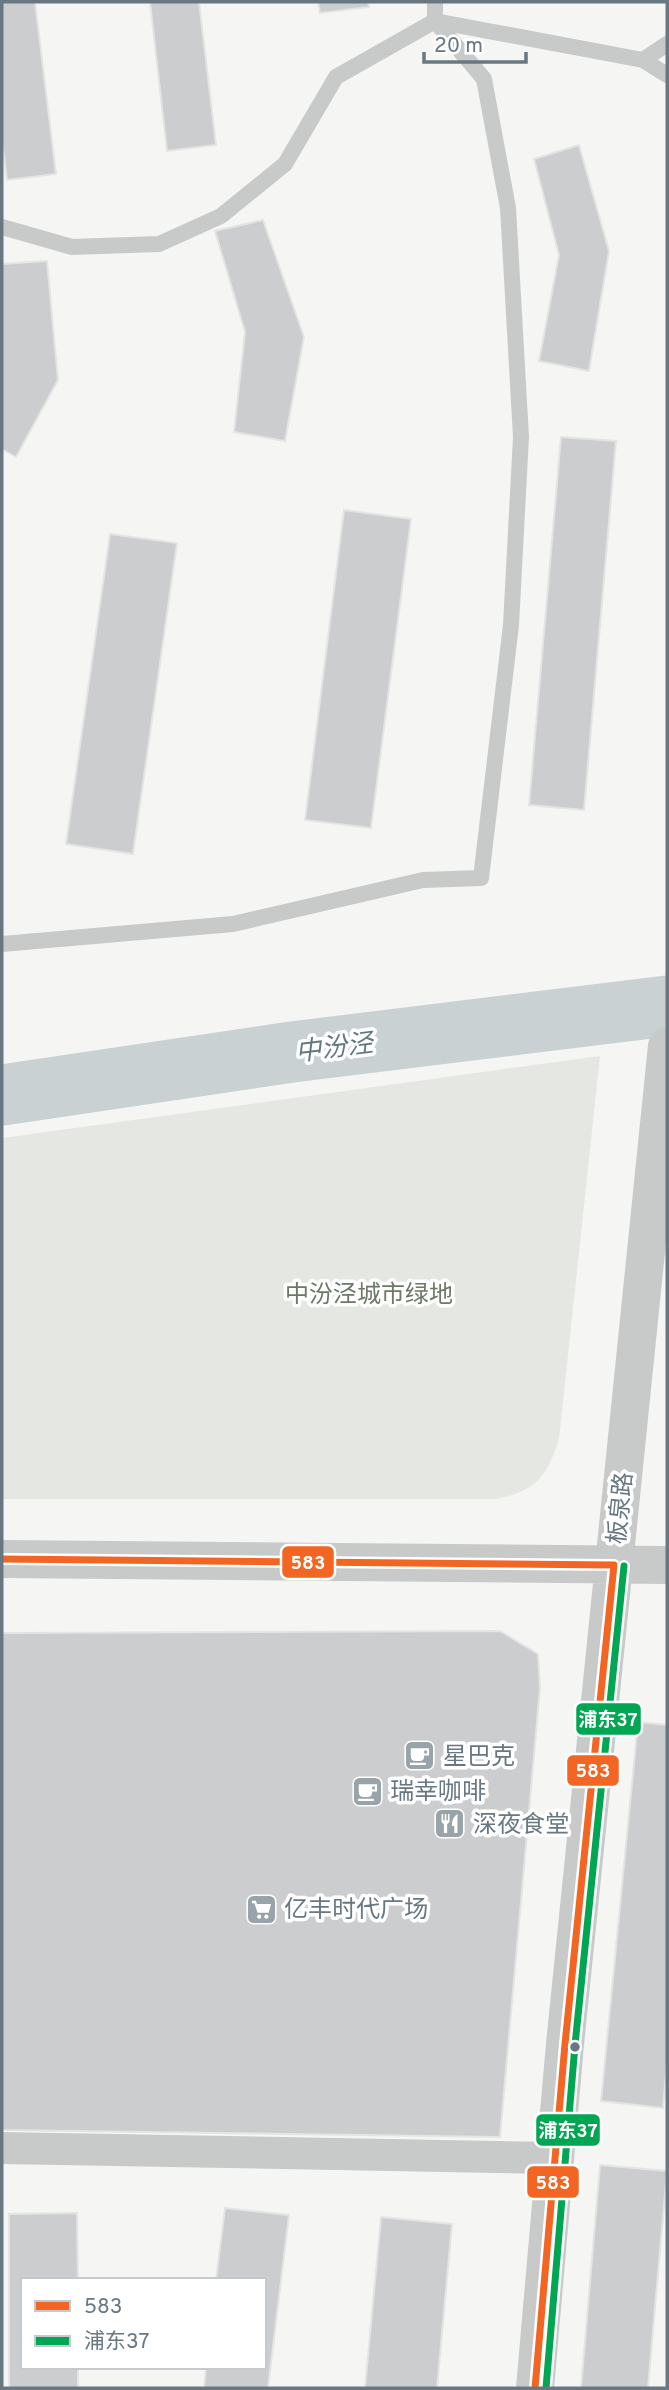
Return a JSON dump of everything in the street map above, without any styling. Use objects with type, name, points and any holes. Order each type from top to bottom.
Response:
[{"type":"street","name":"板泉路","points":[[536,2388],[555,2158],[667,1052]]},
{"type":"street","points":[[2,1559],[667,1565]]},
{"type":"street","points":[[2,2148],[555,2158]]},
{"type":"lane","points":[[2,944],[233,924],[423,880],[481,878],[511,625],[521,424],[508,208],[484,79],[435,21],[435,2]]},
{"type":"lane","points":[[2,227],[72,247],[159,244],[220,216],[285,164],[337,78],[435,21],[642,60],[667,75]]},
{"type":"lane","points":[[642,60],[667,44]]},
{"type":"green space","name":"中汾泾城市绿地","points":[[600,1056],[559,1439],[544,1473],[530,1487],[495,1499],[2,1499],[2,1138]]},
{"type":"building","points":[[2,2],[35,2],[56,174],[7,180],[2,139]]},
{"type":"building","points":[[150,2],[199,2],[216,145],[167,151]]},
{"type":"building","points":[[318,2],[368,2],[369,7],[320,13]]},
{"type":"building","points":[[579,145],[609,251],[589,371],[539,361],[559,255],[534,159]]},
{"type":"building","points":[[263,220],[304,337],[285,441],[234,432],[245,332],[215,231]]},
{"type":"building","points":[[47,261],[58,380],[16,457],[2,449],[2,264]]},
{"type":"building","points":[[561,437],[616,441],[584,810],[529,805]]},
{"type":"building","points":[[344,510],[411,519],[371,828],[305,820]]},
{"type":"building","points":[[110,534],[177,543],[133,854],[66,844]]},
{"type":"building","name":"亿丰时代广场","points":[[500,1631],[538,1654],[540,1688],[500,2137],[2,2130],[2,1633]]},
{"type":"building","points":[[638,1722],[667,1725],[667,2060],[663,2108],[601,2101]]},
{"type":"building","points":[[600,2165],[667,2171],[648,2388],[581,2388]]},
{"type":"building","points":[[225,2208],[289,2215],[268,2388],[204,2388],[206,2369],[266,2369],[266,2278],[216,2278]]},
{"type":"building","points":[[77,2213],[78,2278],[21,2278],[21,2369],[78,2369],[78,2388],[9,2388],[9,2214]]},
{"type":"building","points":[[381,2217],[452,2224],[437,2388],[365,2388]]},
{"type":"waterway","name":"中汾泾","points":[[2,1095],[292,1052],[667,1006]]},
{"type":"transit line","name":"583","points":[[2,1559],[614,1565]]},
{"type":"transit line","name":"583","points":[[535,2388],[565,2044],[614,1565]]},
{"type":"transit line","name":"浦东37","points":[[546,2388],[575,2045],[624,1566]]},
{"type":"place","name":"星巴克","points":[[420,1756]]},
{"type":"place","name":"瑞幸咖啡","points":[[367,1791]]},
{"type":"place","name":"深夜食堂","points":[[450,1824]]},
{"type":"place","name":"亿丰时代广场","points":[[261,1909]]}]
